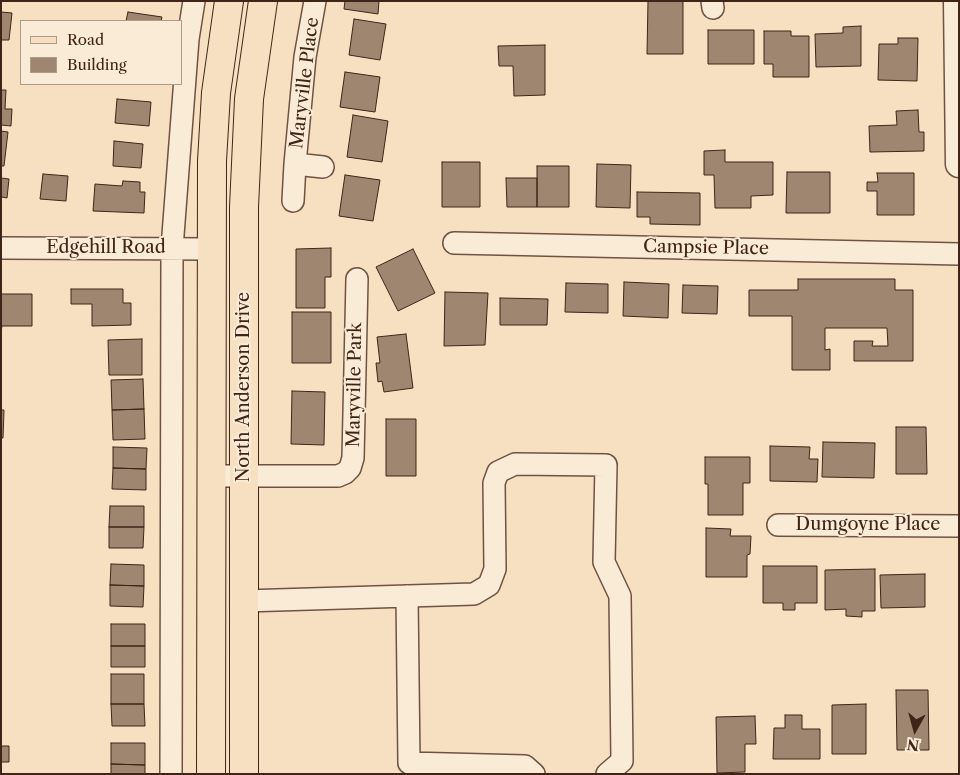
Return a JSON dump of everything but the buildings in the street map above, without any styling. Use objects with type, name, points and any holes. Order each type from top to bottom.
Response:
[{"type":"main road","name":"North Anderson Drive","points":[[211,774],[212,161],[216,94],[229,1]]},
{"type":"main road","name":"North Anderson Drive","points":[[244,774],[245,476],[243,259],[245,172],[249,99],[262,1]]},
{"type":"street","points":[[172,774],[172,248],[188,39],[194,1]]},
{"type":"street","name":"Maryville Place","points":[[293,201],[305,57],[316,1]]},
{"type":"street","points":[[958,1],[959,164]]},
{"type":"street","name":"Maryville Place","points":[[295,164],[323,167]]},
{"type":"street","name":"Campsie Place","points":[[454,243],[959,254]]},
{"type":"street","name":"Edgehill Road","points":[[1,248],[211,249]]},
{"type":"street","name":"Maryville Park","points":[[211,476],[338,476],[350,468],[353,458],[357,279]]},
{"type":"street","points":[[244,601],[474,594],[489,584],[495,569],[494,483],[498,472],[515,464],[606,465],[604,562],[620,596],[622,761],[607,774]]},
{"type":"street","name":"Dumgoyne Place","points":[[778,525],[959,526]]},
{"type":"street","points":[[407,596],[409,763],[525,766],[534,774]]}]
